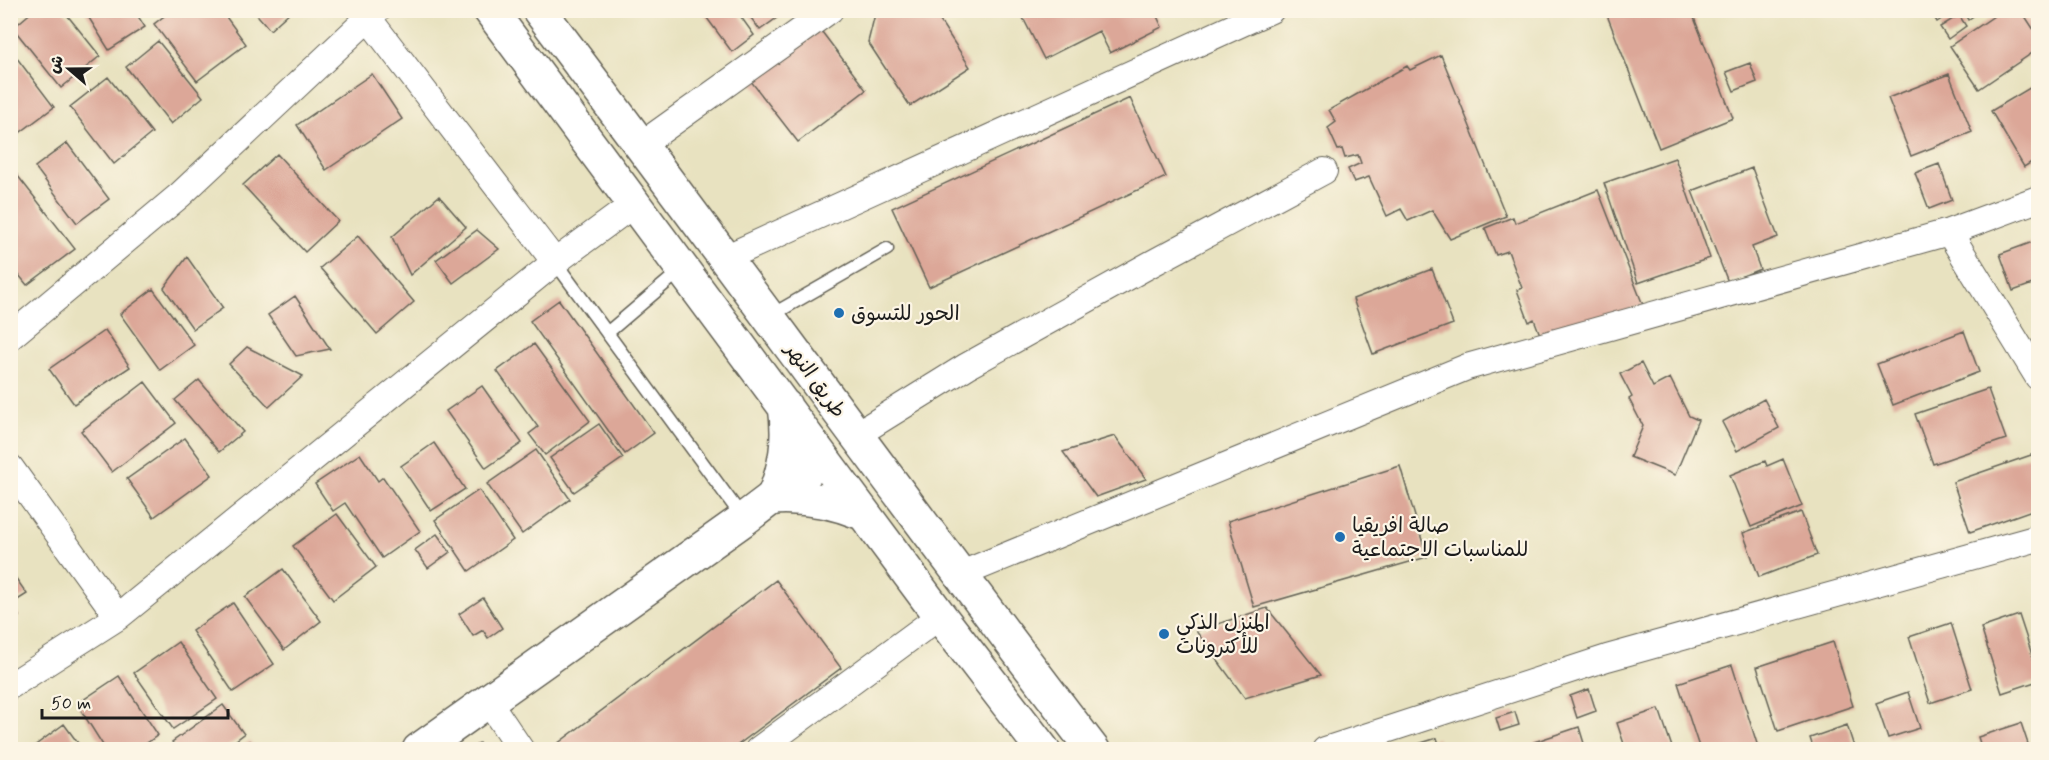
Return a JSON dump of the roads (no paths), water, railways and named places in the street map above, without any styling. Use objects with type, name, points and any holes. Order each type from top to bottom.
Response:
[{"type":"main road","name":"طريق النهر","points":[[490,10],[862,513],[1043,750]]},
{"type":"main road","name":"طريق النهر","points":[[538,10],[1093,750]]},
{"type":"main road","points":[[773,498],[786,459],[788,441],[785,406]]},
{"type":"main road","points":[[419,750],[744,519],[823,459]]},
{"type":"main road","points":[[773,498],[792,497],[828,501],[862,513]]},
{"type":"street","points":[[641,145],[830,10]]},
{"type":"street","points":[[725,258],[1271,10]]},
{"type":"street","points":[[10,336],[180,195],[368,13],[555,262]]},
{"type":"street","points":[[856,435],[967,366],[1324,171]]},
{"type":"street","points":[[959,574],[1467,367],[1949,232],[2038,199]]},
{"type":"street","points":[[10,686],[118,617],[555,262],[634,204]]},
{"type":"street","points":[[1949,232],[2038,377]]},
{"type":"street","points":[[10,467],[118,617]]},
{"type":"street","points":[[1325,750],[1606,658],[2038,538]]},
{"type":"street","points":[[758,750],[940,616]]},
{"type":"street","points":[[488,701],[521,750]]},
{"type":"lane","points":[[769,316],[887,249]]},
{"type":"lane","points":[[555,262],[744,519]]},
{"type":"lane","points":[[607,333],[682,269]]},
{"type":"place","name":"الحور للتسوق","points":[[839,313]]},
{"type":"place","name":"صالة افريقيا للمناسبات الاجتماعية","points":[[1340,537]]},
{"type":"place","name":"المنزل الذكي للأكترونات","points":[[1164,634]]}]
